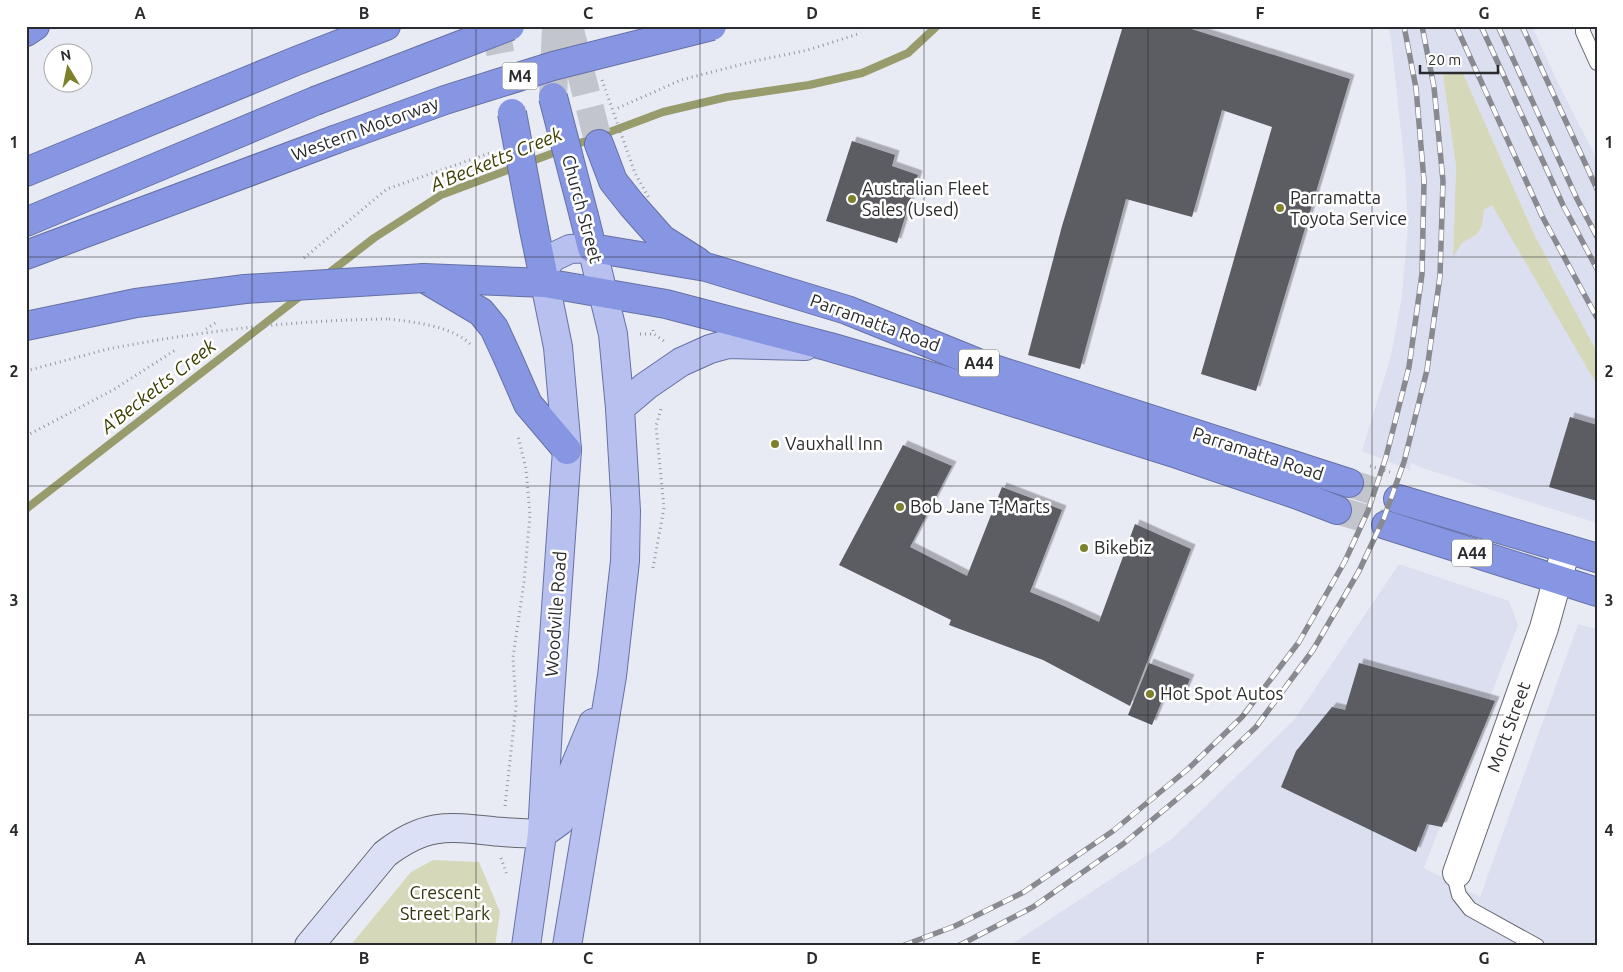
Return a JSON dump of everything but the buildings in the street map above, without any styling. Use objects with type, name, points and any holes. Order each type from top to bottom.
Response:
[{"type":"highway","points":[[26,32],[35,26]]},
{"type":"highway","points":[[26,172],[386,26]]},
{"type":"highway","points":[[26,222],[315,102],[510,26]]},
{"type":"highway","name":"Western Motorway","points":[[26,255],[445,100],[553,66],[712,26]]},
{"type":"highway","name":"Church Street","points":[[553,97],[592,248]]},
{"type":"highway","points":[[26,326],[136,302],[245,289],[424,278],[544,276],[512,112]]},
{"type":"highway","name":"A44","points":[[600,144],[613,180],[641,202],[662,239],[706,267]]},
{"type":"highway","name":"Parramatta Road","points":[[592,248],[706,267],[847,310],[988,367],[1349,483]]},
{"type":"highway","name":"Parramatta Road","points":[[544,276],[604,293],[666,304],[830,346],[1174,453],[1337,510]]},
{"type":"highway","points":[[424,278],[480,312],[494,328],[528,404],[567,450]]},
{"type":"highway","name":"A44","points":[[1398,499],[1597,558]]},
{"type":"highway","name":"A44","points":[[1386,525],[1597,592]]},
{"type":"main road","name":"Parramatta Road","points":[[544,276],[552,257],[570,250],[592,248]]},
{"type":"main road","name":"Church Street","points":[[592,248],[604,293]]},
{"type":"main road","name":"Woodville Road","points":[[526,946],[542,834],[567,450],[558,347],[544,276]]},
{"type":"main road","points":[[567,946],[612,676],[625,561],[626,511],[620,408],[613,334],[604,293]]},
{"type":"main road","points":[[620,408],[646,386],[680,362],[710,349],[728,344],[830,346]]},
{"type":"main road","points":[[542,834],[560,821],[568,783],[612,676]]},
{"type":"street","name":"Mort Street","points":[[1457,872],[1544,628],[1566,549]]},
{"type":"street","points":[[308,946],[385,854],[400,842],[437,828],[542,834]]},
{"type":"lane","points":[[1583,26],[1583,32],[1597,63]]},
{"type":"lane","points":[[1457,872],[1456,883],[1459,895],[1470,909],[1537,946]]},
{"type":"path","points":[[618,108],[681,80],[808,50],[860,33]]},
{"type":"path","points":[[601,75],[635,173],[641,202]]},
{"type":"path","points":[[299,262],[387,189],[490,153]]},
{"type":"path","points":[[26,371],[108,349],[159,339],[287,323],[351,319],[389,319],[437,327],[465,340],[471,346]]},
{"type":"path","points":[[206,329],[218,320]]},
{"type":"path","points":[[26,436],[113,390],[177,349]]},
{"type":"path","points":[[506,800],[516,706],[512,657],[524,582],[530,515],[526,469],[517,429]]},
{"type":"shaded area","points":[[1388,26],[1532,26],[1559,85],[1597,159],[1597,352],[1534,234],[1462,71],[1443,75],[1456,166],[1453,256],[1462,243],[1477,234],[1482,226],[1484,210],[1492,204],[1597,385],[1597,523],[1411,463],[1410,470],[1362,451],[1391,356],[1402,296],[1408,227],[1405,169]]},
{"type":"shaded area","points":[[1399,564],[1509,601],[1518,625],[1424,868],[1480,897],[1578,624],[1597,629],[1597,946],[1009,946],[1172,839],[1294,720]]},
{"type":"green space","points":[[1462,71],[1534,234],[1597,352],[1597,385],[1492,205],[1484,210],[1482,226],[1477,234],[1462,243],[1453,257],[1456,166],[1443,75]]},
{"type":"green space","name":"Crescent Street Park","points":[[433,860],[479,862],[500,912],[495,946],[350,946],[411,872]]},
{"type":"waterway","name":"A'Becketts Creek","points":[[325,276],[374,238],[441,195],[663,112],[727,97],[809,85],[862,73],[908,53],[937,26]]},
{"type":"waterway","name":"A'Becketts Creek","points":[[26,509],[303,294]]},
{"type":"tunnel","points":[[495,26],[512,113]]},
{"type":"tunnel","points":[[553,97],[556,26]]},
{"type":"tunnel","points":[[569,26],[599,144]]},
{"type":"tunnel","points":[[1349,483],[1398,499]]},
{"type":"tunnel","points":[[1337,510],[1386,525]]},
{"type":"railway","points":[[902,946],[955,926],[1024,892],[1113,831],[1188,769],[1242,717],[1299,642],[1345,561],[1368,511],[1386,457],[1409,367],[1422,274],[1424,181],[1416,88],[1404,26]]},
{"type":"railway","points":[[958,946],[1033,907],[1123,844],[1200,780],[1256,727],[1313,650],[1359,571],[1384,518],[1404,462],[1427,370],[1440,276],[1443,181],[1434,87],[1422,26]]},
{"type":"railway","points":[[1456,26],[1542,216],[1597,318]]},
{"type":"railway","points":[[1481,26],[1563,205],[1597,269]]},
{"type":"railway","points":[[1498,26],[1577,199],[1597,237]]},
{"type":"railway","points":[[1522,26],[1597,189]]},
{"type":"place","name":"Australian Fleet Sales (Used)","points":[[852,199]]},
{"type":"place","name":"Parramatta Toyota Service","points":[[1280,208]]},
{"type":"place","name":"Vauxhall Inn","points":[[775,444]]},
{"type":"place","name":"Bob Jane T-Marts","points":[[900,507]]},
{"type":"place","name":"Bikebiz","points":[[1084,548]]},
{"type":"place","name":"Hot Spot Autos","points":[[1150,694]]}]
